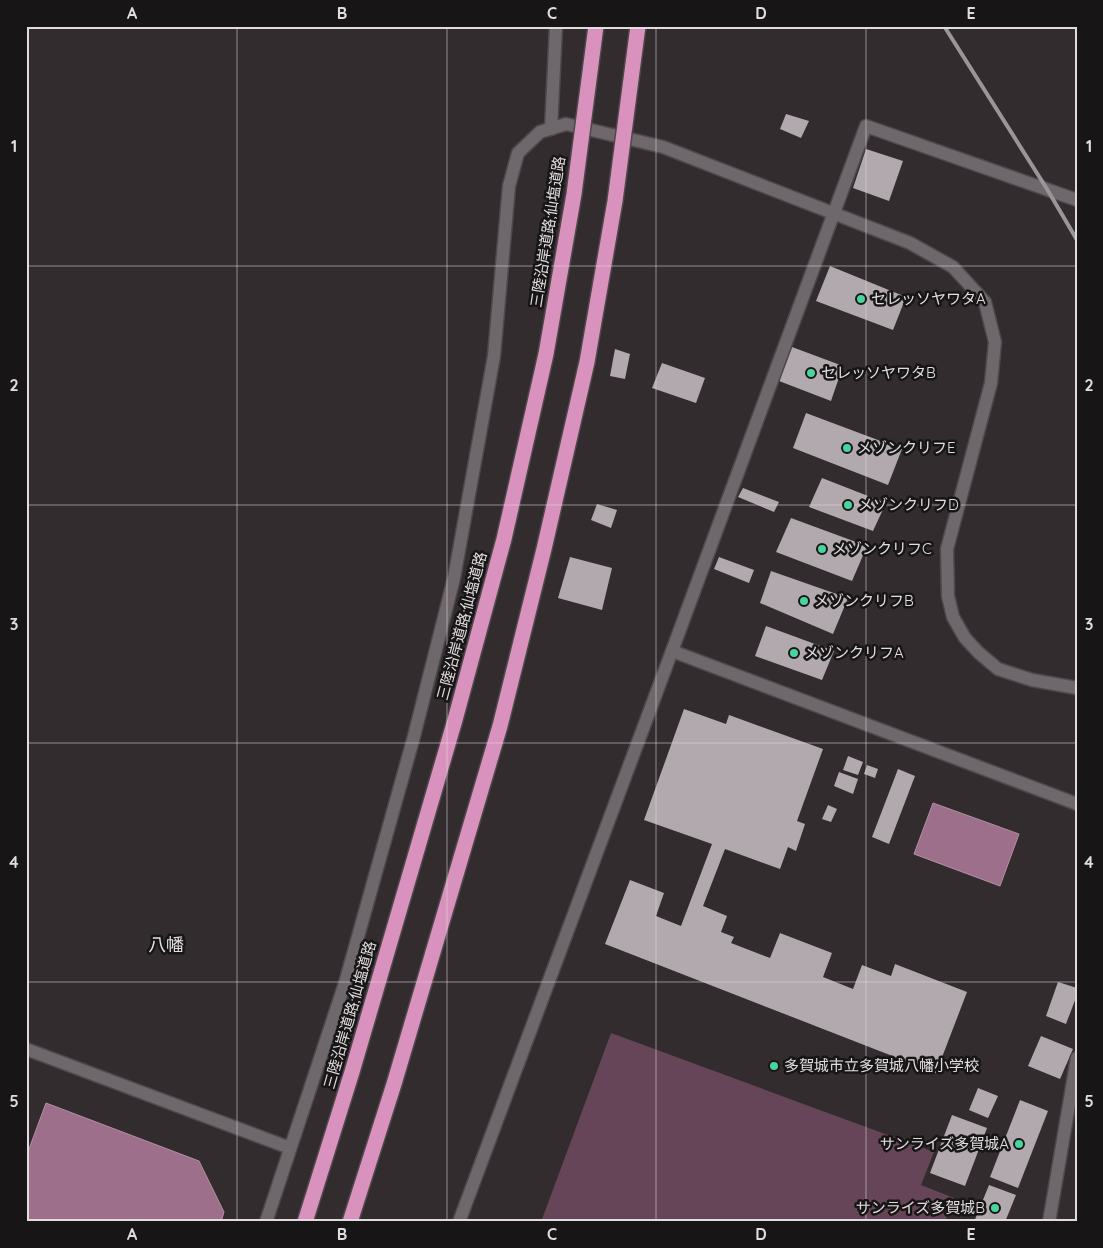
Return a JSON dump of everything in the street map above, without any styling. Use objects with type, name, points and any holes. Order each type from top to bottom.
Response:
[{"type":"highway","name":"三陸沿岸道路;仙塩道路","points":[[305,1222],[352,1072],[455,720],[504,538],[546,354],[574,194],[596,26]]},
{"type":"highway","points":[[350,1222],[397,1074],[500,726],[544,549],[587,362],[615,201],[638,26]]},
{"type":"street","points":[[551,129],[556,26]]},
{"type":"street","points":[[266,1222],[345,983],[410,749],[454,578],[494,356],[509,186],[518,153],[540,132],[566,124],[663,147],[910,243],[953,267],[985,302],[995,342],[992,383],[947,549],[948,596],[953,617],[965,638],[998,669],[1032,680],[1077,688]]},
{"type":"street","points":[[459,1222],[866,126],[1077,200]]},
{"type":"street","points":[[672,651],[1077,804]]},
{"type":"street","points":[[26,1049],[290,1148]]},
{"type":"street","points":[[1049,1222],[1077,1058]]},
{"type":"shaded area","points":[[933,803],[1019,834],[1000,886],[914,854]]},
{"type":"shaded area","points":[[611,1033],[934,1152],[921,1185],[954,1198],[945,1222],[541,1222]]},
{"type":"shaded area","points":[[46,1103],[199,1161],[224,1212],[221,1222],[26,1222],[26,1157]]},
{"type":"building","points":[[786,114],[809,121],[801,138],[780,129]]},
{"type":"building","points":[[866,149],[903,161],[889,201],[853,188]]},
{"type":"building","name":"セレッソヤワタA","points":[[830,266],[906,297],[893,330],[816,301]]},
{"type":"building","name":"セレッソヤワタB","points":[[792,347],[843,366],[831,401],[779,381]]},
{"type":"building","points":[[615,349],[630,354],[625,379],[610,376]]},
{"type":"building","points":[[662,363],[705,378],[696,403],[652,388]]},
{"type":"building","name":"メゾンクリフE","points":[[806,413],[902,449],[888,485],[793,448]]},
{"type":"building","name":"メゾンクリフD","points":[[822,478],[886,503],[873,531],[809,507]]},
{"type":"building","points":[[743,488],[779,502],[774,512],[738,497]]},
{"type":"building","points":[[597,504],[617,510],[611,528],[591,520]]},
{"type":"building","name":"メゾンクリフC","points":[[791,518],[867,546],[852,581],[776,552]]},
{"type":"building","points":[[570,557],[612,568],[602,610],[558,598]]},
{"type":"building","points":[[719,557],[754,570],[749,583],[714,569]]},
{"type":"building","name":"メゾンクリフB","points":[[771,571],[848,598],[833,634],[760,603]]},
{"type":"building","name":"メゾンクリフA","points":[[766,626],[834,651],[822,680],[755,656]]},
{"type":"building","points":[[684,709],[726,724],[729,715],[823,749],[797,821],[805,824],[796,851],[788,847],[780,869],[725,849],[703,906],[727,916],[721,932],[734,937],[731,943],[770,958],[780,933],[832,953],[823,977],[853,989],[862,965],[891,976],[895,964],[967,992],[936,1073],[605,944],[630,880],[664,893],[656,916],[681,926],[712,844],[644,820]]},
{"type":"building","points":[[848,756],[863,762],[858,775],[843,770]]},
{"type":"building","points":[[867,765],[878,769],[875,778],[864,774]]},
{"type":"building","points":[[898,769],[915,776],[889,844],[872,837]]},
{"type":"building","points":[[839,772],[858,779],[853,794],[834,786]]},
{"type":"building","points":[[828,805],[837,809],[831,822],[822,819]]},
{"type":"building","points":[[1058,982],[1077,988],[1077,995],[1066,1024],[1046,1016]]},
{"type":"building","points":[[1041,1036],[1073,1049],[1060,1079],[1028,1066]]},
{"type":"building","points":[[978,1088],[998,1096],[988,1118],[969,1110]]},
{"type":"building","name":"サンライズ多賀城A","points":[[1020,1100],[1048,1111],[1018,1188],[990,1177]]},
{"type":"building","points":[[952,1115],[987,1128],[965,1186],[930,1173]]},
{"type":"building","name":"サンライズ多賀城B","points":[[989,1185],[1016,1195],[1005,1222],[974,1222]]},
{"type":"railway","points":[[944,26],[1077,240]]},
{"type":"place","name":"セレッソヤワタA","points":[[861,299]]},
{"type":"place","name":"セレッソヤワタB","points":[[811,373]]},
{"type":"place","name":"メゾンクリフE","points":[[847,448]]},
{"type":"place","name":"メゾンクリフD","points":[[848,505]]},
{"type":"place","name":"メゾンクリフC","points":[[822,549]]},
{"type":"place","name":"メゾンクリフB","points":[[804,601]]},
{"type":"place","name":"メゾンクリフA","points":[[794,653]]},
{"type":"place","name":"多賀城市立多賀城八幡小学校","points":[[774,1066]]},
{"type":"place","name":"サンライズ多賀城A","points":[[1019,1144]]},
{"type":"place","name":"サンライズ多賀城B","points":[[995,1208]]},
{"type":"district","name":"八幡","points":[[166,945]]}]
